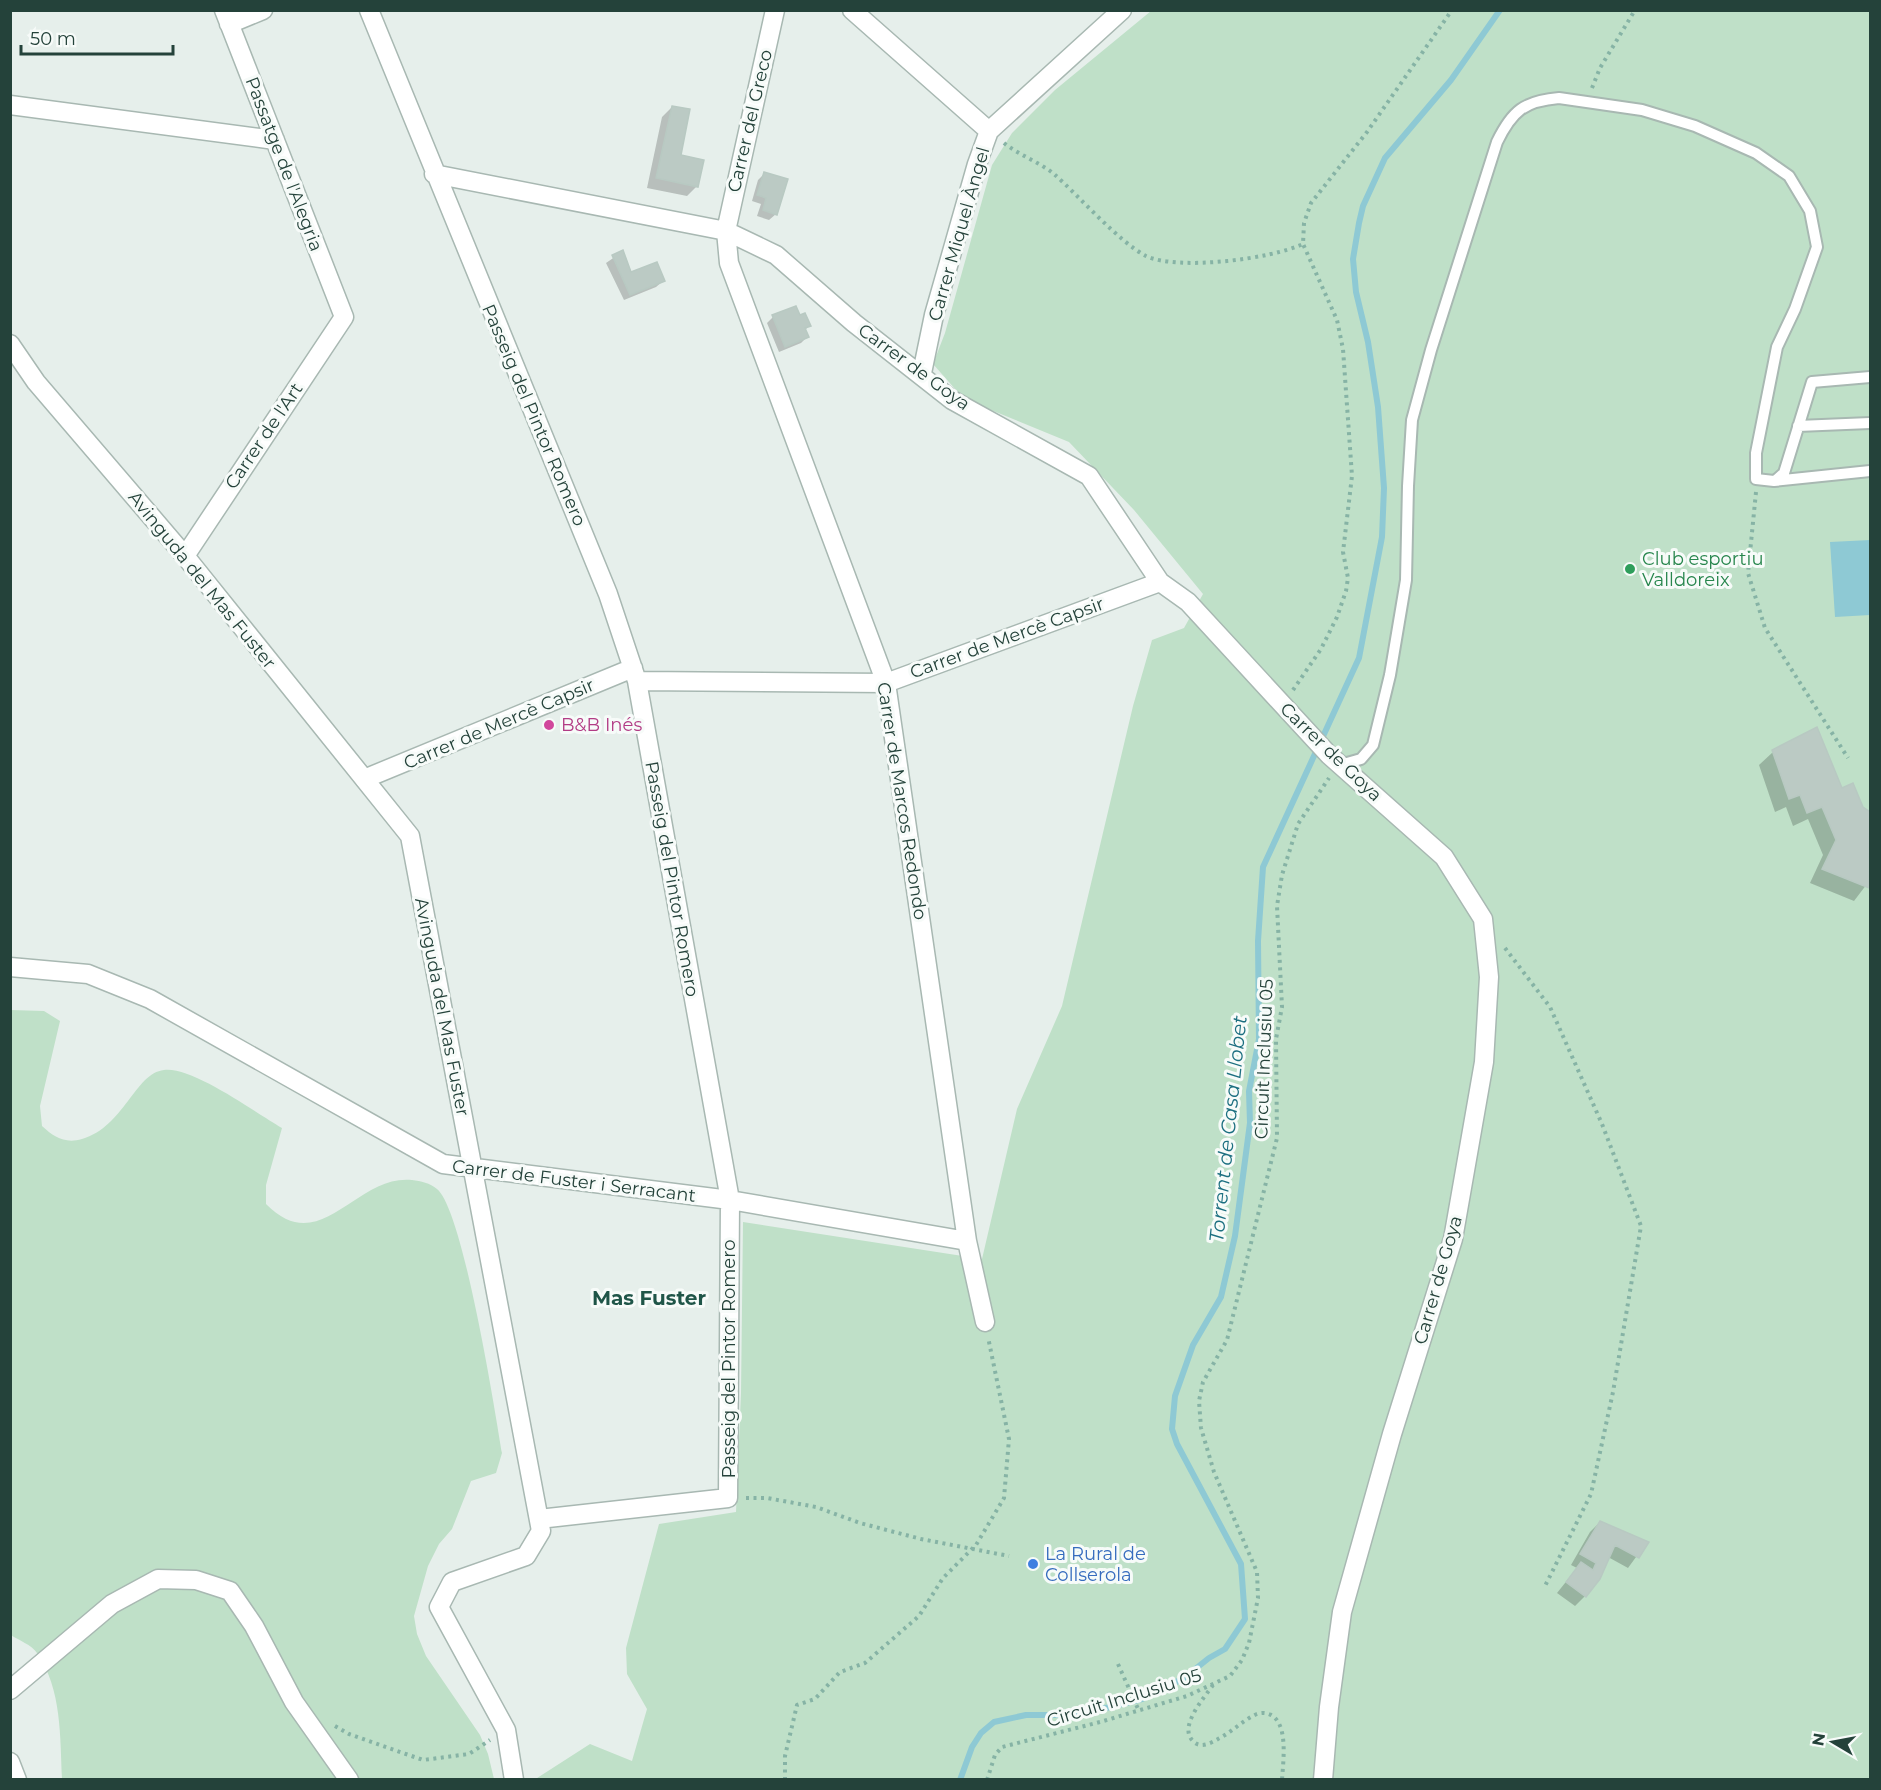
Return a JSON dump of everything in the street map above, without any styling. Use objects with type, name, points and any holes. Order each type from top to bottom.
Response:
[{"type":"street","points":[[226,17],[263,10]]},
{"type":"street","name":"Passeig del Pintor Romero","points":[[369,10],[434,174],[608,594],[635,674],[730,1200],[728,1498],[539,1519]]},
{"type":"street","name":"Carrer del Greco","points":[[726,231],[775,10]]},
{"type":"street","name":"Carrer Miquel Àngel","points":[[922,373],[934,315],[977,164],[989,131],[1122,10]]},
{"type":"street","points":[[854,11],[989,131]]},
{"type":"street","name":"Passatge de l'Alegria","points":[[226,17],[344,317]]},
{"type":"street","points":[[10,105],[275,140]]},
{"type":"street","name":"Carrer de Goya","points":[[434,174],[726,231],[776,255],[854,323],[922,373],[952,400],[1089,476],[1160,582],[1188,602],[1335,760],[1444,857],[1483,919],[1489,977],[1484,1062],[1453,1239],[1392,1434],[1342,1612],[1329,1707],[1323,1779]]},
{"type":"street","name":"Carrer de Marcos Redondo","points":[[726,231],[732,273],[886,683],[966,1241],[985,1322]]},
{"type":"street","name":"Carrer de l'Art","points":[[185,556],[344,317]]},
{"type":"street","name":"Avinguda del Mas Fuster","points":[[10,344],[36,382],[185,556],[410,836],[541,1531],[525,1556],[452,1582],[439,1607],[506,1730]]},
{"type":"street","name":"Carrer de Mercè Capsir","points":[[364,779],[635,674],[886,683],[1160,582]]},
{"type":"street","name":"Carrer de Fuster i Serracant","points":[[10,967],[88,974],[150,999],[444,1164],[730,1200],[966,1241]]},
{"type":"street","points":[[10,1690],[112,1604],[158,1579],[196,1580],[230,1591],[254,1626],[294,1702],[349,1779]]},
{"type":"street","points":[[506,1730],[514,1779]]},
{"type":"street","points":[[10,1762],[17,1779]]},
{"type":"lane","points":[[1335,760],[1361,759],[1373,745],[1390,675],[1406,580],[1407,496],[1412,420],[1431,350],[1497,141],[1508,120],[1519,109],[1534,102],[1559,98],[1642,110],[1695,126],[1756,153],[1789,176],[1810,211],[1817,247],[1795,309],[1777,347],[1756,453],[1756,479],[1774,481],[1870,471]]},
{"type":"lane","points":[[1774,481],[1784,473],[1812,382],[1870,377]]},
{"type":"lane","points":[[1798,426],[1870,423]]},
{"type":"path","points":[[1283,706],[1333,625],[1348,578],[1343,552],[1352,476],[1345,358],[1337,320],[1303,244],[1304,223],[1311,203],[1367,132],[1452,10]]},
{"type":"path","points":[[1587,101],[1600,68],[1635,10]]},
{"type":"path","points":[[989,131],[1009,147],[1051,172],[1146,255],[1174,261],[1218,261],[1284,253],[1303,244]]},
{"type":"path","points":[[1756,479],[1748,573],[1764,628],[1848,758]]},
{"type":"path","name":"Circuit Inclusiu 05","points":[[987,1779],[995,1755],[1002,1747],[1187,1696],[1230,1676],[1242,1660],[1256,1616],[1259,1582],[1254,1561],[1206,1449],[1201,1428],[1199,1401],[1203,1382],[1230,1330],[1277,1138],[1276,1039],[1282,1007],[1277,906],[1282,875],[1298,824],[1335,760]]},
{"type":"path","points":[[1503,946],[1550,1007],[1602,1124],[1641,1226],[1613,1392],[1591,1494],[1545,1586]]},
{"type":"path","points":[[785,1779],[785,1756],[797,1705],[815,1700],[840,1672],[865,1663],[919,1616],[943,1578],[971,1550],[1004,1498],[1009,1439],[985,1322]]},
{"type":"path","points":[[728,1498],[766,1498],[816,1507],[860,1523],[971,1550],[1009,1556]]},
{"type":"path","points":[[1118,1664],[1139,1710]]},
{"type":"path","points":[[1213,1684],[1190,1722],[1188,1734],[1191,1740],[1204,1745],[1220,1738],[1259,1713],[1269,1714],[1281,1727],[1282,1779]]},
{"type":"path","points":[[331,1724],[350,1734],[423,1760],[469,1754],[506,1730]]},
{"type":"green space","points":[[1151,11],[1870,11],[1870,1779],[534,1780],[590,1744],[632,1761],[647,1709],[627,1674],[626,1648],[659,1524],[736,1512],[741,1393],[743,1222],[982,1259],[1017,1109],[1062,1006],[1133,706],[1152,640],[1184,628],[1203,594],[1134,510],[1069,442],[964,399],[933,364],[945,333],[992,165],[1012,133],[1055,90]]},
{"type":"green space","points":[[10,1010],[44,1011],[60,1021],[40,1106],[42,1126],[60,1138],[70,1141],[96,1133],[119,1113],[136,1090],[154,1073],[164,1070],[176,1071],[207,1083],[282,1128],[266,1185],[266,1204],[286,1219],[304,1223],[321,1219],[373,1189],[392,1182],[412,1180],[437,1189],[447,1205],[467,1270],[502,1453],[496,1473],[471,1481],[452,1529],[439,1544],[428,1566],[414,1616],[417,1634],[426,1656],[480,1735],[488,1754],[494,1779],[62,1779],[60,1730],[51,1682],[35,1650],[11,1635]]},
{"type":"water","points":[[1870,540],[1870,615],[1835,617],[1830,542]]},
{"type":"building","points":[[672,106],[690,109],[681,155],[704,160],[698,187],[656,178]]},
{"type":"building","points":[[764,172],[788,179],[777,215],[763,210],[766,198],[757,195]]},
{"type":"building","points":[[623,250],[631,272],[657,262],[665,281],[630,295],[612,255]]},
{"type":"building","points":[[796,306],[800,315],[805,313],[811,326],[805,328],[809,337],[785,347],[772,315]]},
{"type":"building","points":[[1817,727],[1842,788],[1853,783],[1863,807],[1870,812],[1869,888],[1822,869],[1836,840],[1822,807],[1807,813],[1800,795],[1789,799],[1772,750]]},
{"type":"building","points":[[1600,1521],[1649,1542],[1639,1558],[1615,1545],[1600,1579],[1586,1597],[1566,1582],[1581,1562],[1593,1570],[1596,1563],[1580,1554]]},
{"type":"waterway","name":"Torrent de Casa Llobet","points":[[960,1780],[972,1747],[981,1733],[994,1722],[1026,1715],[1061,1715],[1094,1711],[1142,1699],[1184,1678],[1209,1658],[1225,1649],[1245,1619],[1241,1564],[1177,1444],[1172,1429],[1175,1396],[1193,1345],[1221,1297],[1235,1236],[1250,1123],[1249,1091],[1259,1039],[1258,941],[1263,867],[1359,658],[1382,537],[1384,488],[1378,407],[1368,342],[1356,292],[1353,259],[1363,206],[1385,158],[1451,80],[1500,10]]},
{"type":"place","name":"Club esportiu Valldoreix","points":[[1630,569]]},
{"type":"place","name":"B&B Inés","points":[[549,725]]},
{"type":"place","name":"La Rural de Collserola","points":[[1033,1564]]},
{"type":"district","name":"Mas Fuster","points":[[649,1298]]}]
